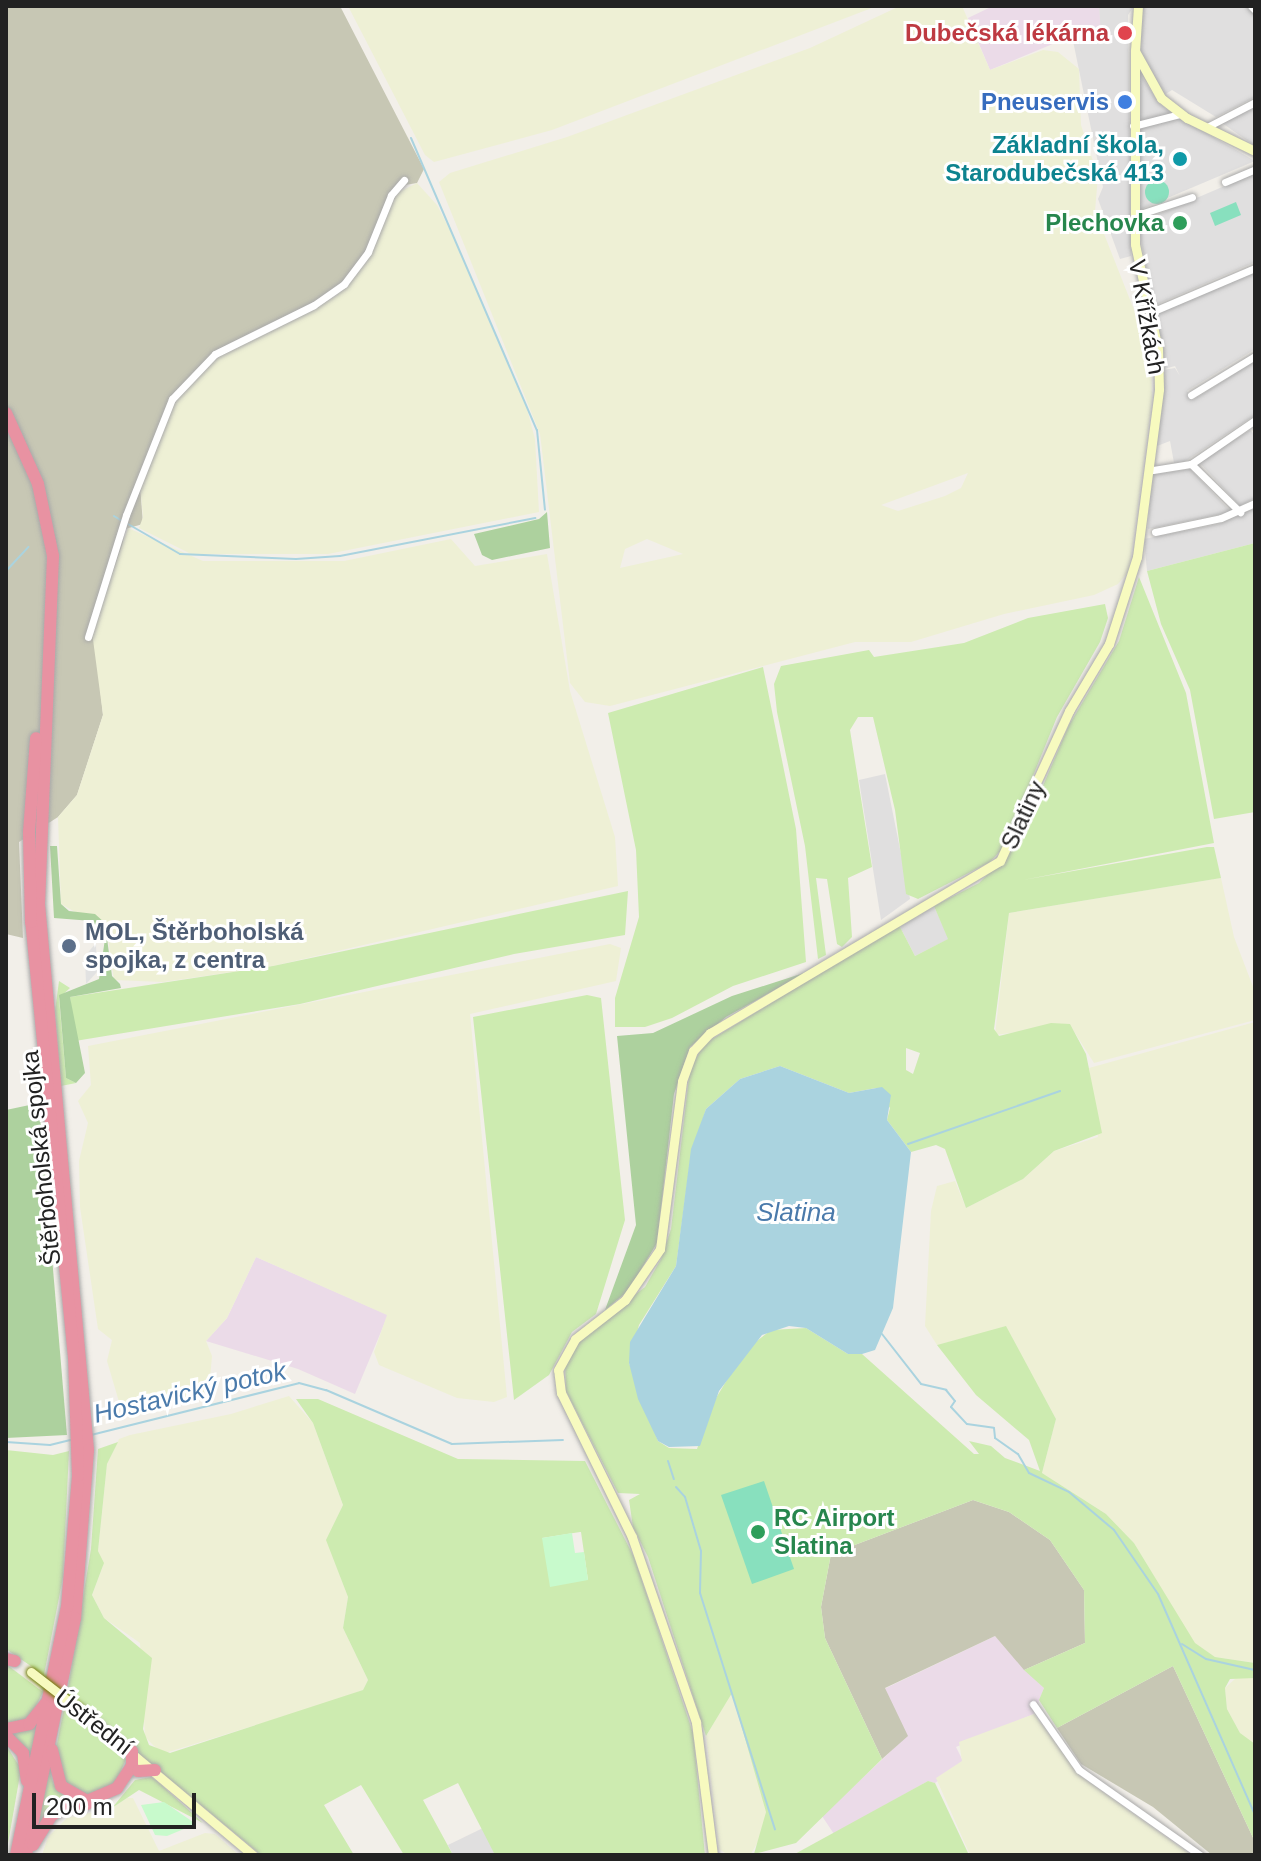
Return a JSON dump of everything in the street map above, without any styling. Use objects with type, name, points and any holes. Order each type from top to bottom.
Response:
[{"type":"highway","name":"Štěrboholská spojka","points":[[6,413],[38,484],[53,556],[39,904],[83,1430],[81,1570],[27,1855]]},
{"type":"highway","name":"Štěrboholská spojka","points":[[6,427],[35,496],[47,563],[30,899],[83,1430]]},
{"type":"highway","name":"Štěrboholská spojka","points":[[16,1855],[54,1679],[72,1564],[83,1446]]},
{"type":"highway","points":[[6,1729],[22,1727],[37,1717],[54,1679]]},
{"type":"highway","points":[[53,1727],[57,1777],[77,1798],[108,1796],[136,1762]]},
{"type":"highway","points":[[6,1736],[24,1758],[26,1807]]},
{"type":"highway","points":[[136,1762],[155,1770]]},
{"type":"highway","points":[[27,1855],[52,1815],[69,1806],[106,1801],[136,1762]]},
{"type":"street","name":"V Křížkách","points":[[1131,582],[1159,389],[1149,313],[1136,257],[1133,27],[1138,6]]},
{"type":"street","points":[[1135,51],[1156,92],[1180,114],[1255,151]]},
{"type":"street","points":[[1207,127],[1255,102]]},
{"type":"street","points":[[1133,126],[1180,114]]},
{"type":"street","points":[[1225,182],[1255,169]]},
{"type":"street","points":[[88,637],[93,610],[156,429],[178,389],[223,348],[314,305],[344,284],[368,252],[391,195],[404,180]]},
{"type":"street","points":[[1134,216],[1192,197]]},
{"type":"street","points":[[1149,313],[1255,268]]},
{"type":"street","points":[[1191,395],[1255,356]]},
{"type":"street","points":[[1153,470],[1191,464],[1252,422],[1255,431]]},
{"type":"street","points":[[1191,464],[1240,512]]},
{"type":"street","points":[[1155,532],[1240,512],[1255,503]]},
{"type":"street","name":"Slatiny","points":[[713,1855],[696,1722],[632,1537],[561,1393],[558,1370],[575,1339],[625,1300],[660,1249],[682,1081],[693,1051],[710,1033],[1000,861],[1069,711],[1109,644],[1131,582]]},
{"type":"street","name":"Ústřední","points":[[9,1658],[80,1710],[136,1762]]},
{"type":"street","points":[[1033,1704],[1079,1770],[1200,1855]]},
{"type":"street","name":"Ústřední","points":[[155,1770],[253,1855]]},
{"type":"shaded area","points":[[6,6],[340,6],[424,169],[417,183],[405,185],[391,204],[375,246],[352,281],[321,305],[244,341],[140,485],[143,524],[125,529],[100,687],[103,715],[77,795],[58,817],[19,842],[23,938],[6,934]]},
{"type":"shaded area","points":[[348,6],[877,6],[552,130],[434,162],[425,155]]},
{"type":"shaded area","points":[[900,6],[962,6],[990,70],[1043,50],[1058,52],[1079,69],[1081,125],[1098,176],[1095,211],[1151,353],[1152,400],[1129,571],[1118,584],[1094,595],[1004,614],[911,642],[855,642],[610,706],[585,702],[570,683],[540,434],[439,182],[450,173],[567,137],[810,48]],"holes":[[[968,473],[961,488],[945,496],[898,511],[881,505]],[[647,539],[683,554],[620,568],[625,549]]]},
{"type":"shaded area","points":[[993,6],[1099,6],[1101,35],[1072,36],[990,70],[968,18]]},
{"type":"shaded area","points":[[1099,6],[1134,6],[1128,15],[1131,256],[1120,259],[1098,199],[1103,187],[1072,36],[1100,35]]},
{"type":"shaded area","points":[[1141,6],[1248,6],[1255,14],[1255,97],[1216,117],[1172,90],[1164,95],[1139,53]]},
{"type":"shaded area","points":[[1138,71],[1159,103],[1171,113],[1140,122]]},
{"type":"shaded area","points":[[1255,107],[1255,146],[1222,123]]},
{"type":"shaded area","points":[[1180,118],[1255,161],[1139,210],[1139,128]]},
{"type":"shaded area","points":[[1255,173],[1255,262],[1153,306],[1138,223]]},
{"type":"shaded area","points":[[417,183],[437,205],[453,236],[527,409],[535,439],[539,512],[328,554],[191,554],[139,528],[143,517],[140,485],[179,394],[222,353],[336,296],[366,263],[397,193]]},
{"type":"shaded area","points":[[1255,272],[1255,349],[1187,391],[1193,400],[1255,361],[1255,415],[1184,462],[1174,463],[1170,441],[1152,448],[1163,370],[1175,368],[1180,376],[1175,366],[1164,369],[1155,315]]},
{"type":"shaded area","points":[[1250,430],[1255,435],[1255,498],[1240,506],[1199,462]]},
{"type":"shaded area","points":[[1190,469],[1231,512],[1148,529],[1151,475]]},
{"type":"shaded area","points":[[1255,508],[1255,543],[1147,571],[1144,539],[1219,524]]},
{"type":"shaded area","points":[[128,528],[203,561],[344,561],[451,539],[475,566],[547,554],[570,691],[615,837],[618,886],[273,966],[163,982],[114,980],[107,930],[61,904],[58,817],[77,795],[103,715],[92,632]]},
{"type":"shaded area","points":[[885,774],[910,899],[881,920],[859,780]]},
{"type":"shaded area","points":[[1221,878],[1234,937],[1255,992],[1255,1020],[1094,1063],[1070,1025],[995,1035],[1009,913]]},
{"type":"shaded area","points":[[934,906],[949,939],[915,956],[899,925]]},
{"type":"shaded area","points":[[96,943],[97,972],[86,984],[85,956]]},
{"type":"shaded area","points":[[610,944],[621,948],[616,981],[470,1014],[507,1397],[494,1402],[457,1398],[379,1365],[374,1352],[387,1315],[256,1257],[227,1318],[206,1341],[212,1356],[209,1390],[142,1413],[122,1412],[107,1361],[112,1340],[98,1329],[80,1207],[79,1161],[88,1123],[78,1101],[91,1085],[88,1046]]},
{"type":"shaded area","points":[[1255,1022],[1255,1663],[1215,1657],[1194,1643],[1134,1543],[1106,1514],[1042,1473],[1056,1419],[1006,1327],[937,1345],[925,1326],[931,1211],[937,1186],[955,1181],[966,1208],[1023,1179],[1054,1151],[1098,1137],[1089,1068]]},
{"type":"shaded area","points":[[256,1257],[388,1315],[355,1394],[298,1369],[206,1341],[227,1318]]},
{"type":"shaded area","points":[[289,1396],[313,1423],[343,1505],[327,1540],[348,1597],[343,1628],[368,1680],[363,1690],[331,1702],[162,1754],[145,1737],[140,1643],[104,1618],[92,1595],[103,1566],[98,1551],[107,1464],[119,1439],[231,1414]]},
{"type":"shaded area","points":[[973,1500],[1009,1512],[1050,1540],[1084,1590],[1085,1643],[1024,1670],[995,1636],[885,1688],[908,1736],[882,1759],[825,1638],[821,1607],[831,1554]]},
{"type":"shaded area","points":[[995,1636],[1044,1688],[1034,1714],[956,1747],[963,1761],[935,1783],[928,1781],[834,1834],[822,1816],[907,1736],[884,1689]]},
{"type":"shaded area","points":[[1173,1666],[1255,1842],[1255,1855],[1212,1855],[1153,1807],[1081,1764],[1057,1728]]},
{"type":"shaded area","points":[[1236,1678],[1255,1678],[1255,1744],[1242,1737],[1227,1709],[1225,1688]]},
{"type":"shaded area","points":[[732,1692],[766,1811],[763,1834],[750,1855],[728,1855],[719,1849],[706,1736]]},
{"type":"shaded area","points":[[1034,1714],[1079,1775],[1191,1855],[970,1855],[936,1778],[962,1761],[959,1742]]},
{"type":"shaded area","points":[[127,1798],[133,1798],[159,1851],[205,1833],[215,1834],[239,1855],[42,1855],[48,1837],[67,1818],[112,1808]]},
{"type":"shaded area","points":[[483,1828],[498,1853],[453,1855],[448,1845]]},
{"type":"green space","points":[[1157,180],[1166,183],[1169,192],[1166,201],[1157,204],[1148,201],[1145,192],[1148,183]]},
{"type":"green space","points":[[1236,202],[1241,215],[1215,226],[1210,213]]},
{"type":"green space","points":[[547,512],[550,548],[492,560],[482,555],[474,534],[539,519]]},
{"type":"green space","points":[[1255,543],[1255,812],[1214,819],[1190,690],[1161,624],[1147,571]]},
{"type":"green space","points":[[1139,577],[1186,693],[1214,843],[1023,880],[1207,847],[1214,847],[1221,878],[1009,913],[994,1029],[999,1036],[1051,1023],[1070,1024],[1086,1054],[1102,1133],[1054,1151],[1023,1179],[966,1208],[945,1149],[936,1145],[911,1152],[887,1120],[890,1108],[876,1088],[849,1093],[780,1066],[740,1079],[706,1109],[690,1162],[676,1266],[639,1325],[629,1363],[658,1441],[669,1448],[697,1449],[713,1403],[745,1350],[771,1330],[806,1328],[848,1354],[862,1354],[974,1454],[979,1454],[969,1441],[991,1446],[1005,1458],[1040,1471],[1029,1440],[976,1395],[937,1345],[1006,1326],[1056,1419],[1042,1473],[1106,1514],[1134,1543],[1195,1643],[1215,1657],[1255,1663],[1255,1678],[1230,1679],[1225,1688],[1227,1709],[1240,1733],[1255,1744],[1255,1842],[1173,1666],[1057,1728],[1039,1700],[1044,1688],[1024,1670],[1085,1643],[1084,1590],[1050,1540],[1009,1512],[973,1500],[831,1554],[821,1607],[825,1638],[882,1759],[796,1843],[754,1854],[766,1812],[732,1693],[706,1736],[648,1557],[633,1527],[629,1500],[640,1494],[618,1493],[566,1391],[565,1363],[586,1333],[645,1287],[661,1259],[671,1229],[690,1069],[704,1044],[899,925],[915,956],[948,939],[934,906],[979,883],[1018,844],[1069,725],[1119,641]],"holes":[[[906,1048],[920,1053],[913,1074],[906,1070]]]},
{"type":"green space","points":[[1105,604],[1108,618],[1100,642],[1057,717],[1004,847],[990,862],[918,899],[906,894],[895,810],[873,717],[858,717],[850,730],[872,867],[848,878],[852,937],[842,947],[837,944],[827,879],[816,878],[826,955],[818,959],[805,846],[777,712],[774,684],[781,666],[869,650],[874,657],[964,643],[1028,618]]},
{"type":"green space","points":[[763,667],[796,829],[806,962],[733,986],[672,1018],[645,1027],[615,1027],[615,998],[639,917],[636,850],[608,713]]},
{"type":"green space","points":[[50,846],[57,846],[61,904],[69,911],[95,914],[105,923],[112,976],[121,988],[70,997],[85,1073],[76,1083],[66,1078],[59,995],[99,979],[105,939],[92,921],[54,918]]},
{"type":"green space","points":[[628,891],[625,935],[514,954],[300,1004],[75,1041],[70,997],[273,966]]},
{"type":"green space","points":[[807,972],[726,1017],[690,1047],[674,1094],[657,1243],[628,1291],[605,1310],[636,1225],[617,1036],[653,1033],[732,996]]},
{"type":"green space","points":[[59,981],[70,988],[59,998],[66,1078],[76,1083],[61,1086],[55,1011]]},
{"type":"green space","points":[[587,995],[601,998],[625,1220],[596,1314],[572,1332],[549,1375],[514,1400],[473,1017]]},
{"type":"green space","points":[[39,1103],[67,1435],[6,1438],[6,1110]]},
{"type":"green space","points":[[296,1399],[318,1399],[458,1459],[585,1461],[634,1557],[693,1733],[705,1855],[495,1855],[458,1783],[423,1800],[453,1855],[404,1855],[361,1785],[324,1805],[354,1855],[261,1855],[67,1694],[91,1549],[98,1449],[118,1442],[107,1464],[98,1551],[104,1563],[92,1595],[104,1618],[152,1658],[143,1729],[149,1745],[170,1753],[363,1690],[368,1680],[343,1628],[348,1597],[326,1540],[343,1505],[313,1423]],"holes":[[[581,1532],[588,1580],[542,1538]]]},
{"type":"green space","points":[[6,1450],[53,1455],[69,1451],[63,1577],[44,1675],[6,1649]]},
{"type":"green space","name":"RC Airport Slatina","points":[[764,1481],[794,1569],[752,1584],[721,1495]]},
{"type":"green space","points":[[572,1533],[575,1553],[584,1552],[588,1580],[550,1587],[542,1538]]},
{"type":"green space","points":[[6,1664],[43,1692],[29,1720],[6,1727]]},
{"type":"green space","points":[[64,1708],[126,1759],[115,1785],[94,1798],[69,1790],[55,1754]]},
{"type":"green space","points":[[39,1722],[30,1759],[13,1735]]},
{"type":"green space","points":[[6,1745],[21,1769],[6,1855]]},
{"type":"green space","points":[[49,1771],[55,1787],[69,1800],[38,1822]]},
{"type":"green space","points":[[151,1777],[203,1823],[139,1790],[112,1808],[135,1780]]},
{"type":"green space","points":[[928,1781],[935,1783],[969,1855],[793,1855]]},
{"type":"green space","points":[[164,1802],[196,1824],[167,1836],[155,1835],[141,1805]]},
{"type":"water","name":"Slatina","points":[[780,1066],[849,1093],[882,1087],[891,1095],[887,1120],[911,1152],[893,1308],[875,1350],[862,1354],[848,1354],[806,1328],[789,1326],[762,1335],[719,1391],[700,1446],[669,1447],[658,1441],[638,1399],[629,1363],[630,1342],[676,1266],[691,1149],[706,1109],[740,1079]]},
{"type":"waterway","points":[[411,138],[537,430],[545,510]]},
{"type":"waterway","points":[[114,516],[122,521]]},
{"type":"waterway","points":[[128,524],[180,554],[296,559],[340,556],[535,518]]},
{"type":"waterway","points":[[6,571],[28,547]]},
{"type":"waterway","points":[[908,1144],[1060,1091]]},
{"type":"waterway","name":"Hostavický potok","points":[[882,1334],[921,1384],[946,1390],[955,1401],[951,1407],[967,1424],[994,1428],[995,1438],[1018,1454],[1029,1473],[1069,1492],[1114,1530],[1158,1594],[1255,1815]]},
{"type":"waterway","name":"Hostavický potok","points":[[91,1435],[299,1383],[326,1390],[452,1444],[563,1440]]},
{"type":"waterway","name":"Hostavický potok","points":[[6,1442],[50,1445],[70,1440]]},
{"type":"waterway","points":[[668,1461],[674,1479]]},
{"type":"waterway","points":[[676,1487],[685,1497],[701,1551],[700,1593],[775,1829]]},
{"type":"waterway","points":[[1182,1644],[1206,1659],[1255,1670]]},
{"type":"place","name":"Dubečská lékárna","points":[[1125,33]]},
{"type":"place","name":"Pneuservis","points":[[1125,102]]},
{"type":"place","name":"Základní škola, Starodubečská 413","points":[[1180,159]]},
{"type":"place","name":"Plechovka","points":[[1180,223]]},
{"type":"place","name":"MOL, Štěrboholská spojka, z centra","points":[[69,946]]},
{"type":"place","name":"RC Airport Slatina","points":[[758,1532]]}]
